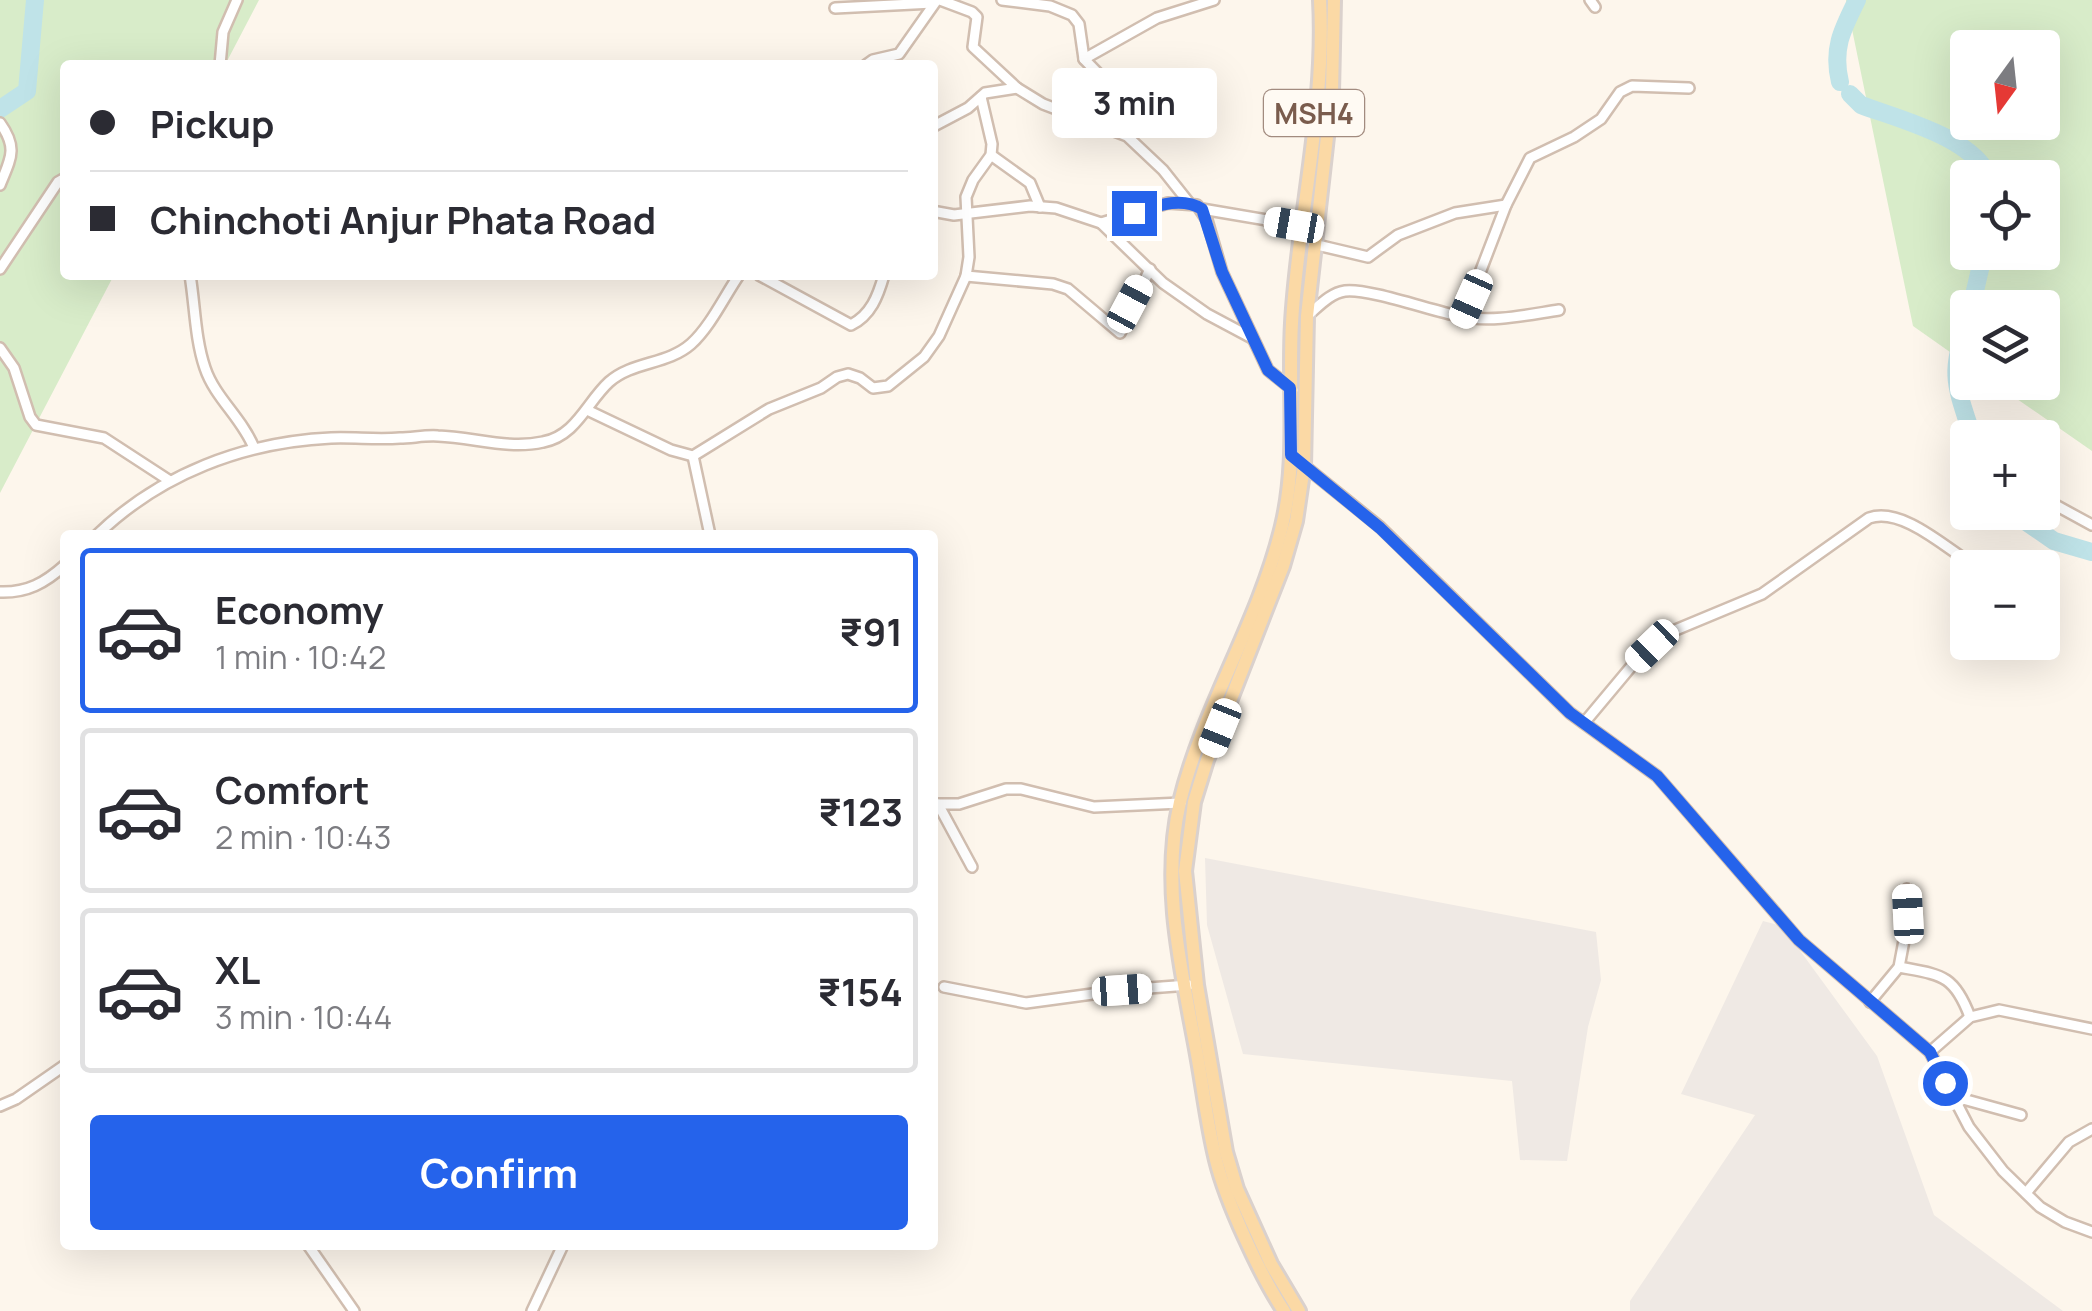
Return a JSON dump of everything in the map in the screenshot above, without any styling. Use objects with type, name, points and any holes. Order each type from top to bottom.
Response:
[{"type":"main road","name":"MSH4","points":[[1187,803],[1283,566],[1296,520],[1304,466],[1307,243],[1302,226],[1319,58],[1320,0]]},
{"type":"main road","name":"MSH4","points":[[1284,1311],[1261,1270],[1216,1160],[1191,985],[1185,871],[1187,803],[1193,760],[1272,563],[1283,521],[1291,455],[1292,320],[1332,92],[1334,0]]},
{"type":"main road","name":"MSH4","points":[[1191,985],[1232,1170],[1275,1273],[1300,1311]]},
{"type":"street","points":[[220,60],[223,32],[237,0]]},
{"type":"street","points":[[1002,0],[1062,5],[1079,24],[1084,59],[1122,97],[1162,106]]},
{"type":"street","points":[[1084,59],[1157,18],[1214,0]]},
{"type":"street","points":[[872,60],[898,54],[937,1]]},
{"type":"street","points":[[835,8],[937,1],[972,12],[978,17],[975,52],[1017,88],[1043,104],[1127,136],[1190,204]]},
{"type":"street","points":[[1463,317],[1506,205],[1530,158],[1574,137],[1600,119],[1620,92],[1645,84],[1689,88]]},
{"type":"street","points":[[938,124],[968,108],[985,93],[1017,88]]},
{"type":"street","points":[[587,410],[671,450],[693,456],[769,409],[837,377],[848,374],[872,388],[888,386],[924,357],[939,336],[966,276],[970,186],[991,155],[992,144],[981,97]]},
{"type":"street","points":[[0,123],[10,138],[12,155],[0,185]]},
{"type":"street","points":[[991,155],[1030,183],[1040,206]]},
{"type":"street","points":[[0,270],[60,181]]},
{"type":"street","points":[[1101,223],[1168,203],[1302,226]]},
{"type":"street","points":[[1307,243],[1368,257],[1398,235],[1454,213],[1506,205]]},
{"type":"street","points":[[938,212],[954,215],[1040,206],[1101,223],[1164,283],[1254,340]]},
{"type":"street","points":[[1202,209],[1222,272],[1268,370],[1304,395]]},
{"type":"street","points":[[966,276],[1053,284],[1068,289],[1121,333],[1130,304],[1150,269]]},
{"type":"street","points":[[191,280],[205,368],[216,391],[245,426],[254,448]]},
{"type":"street","points":[[102,530],[170,481],[254,448],[329,438],[427,435],[511,446],[549,442],[568,430],[612,380],[633,368],[676,356],[695,341],[735,280]]},
{"type":"street","points":[[768,280],[851,325],[870,310],[883,280]]},
{"type":"street","points":[[1307,316],[1332,295],[1345,290],[1463,317],[1494,320],[1559,310]]},
{"type":"street","points":[[0,348],[14,368],[36,425],[104,438],[170,481]]},
{"type":"street","points":[[1291,455],[1380,528],[1584,723],[1657,776],[1799,940],[1930,1052],[1969,1127],[2026,1193],[2065,1222],[2092,1232]]},
{"type":"street","points":[[693,456],[709,530]]},
{"type":"street","points":[[2060,508],[2092,525]]},
{"type":"street","points":[[1584,723],[1635,662],[1666,634],[1762,594],[1870,518],[1879,514],[1901,518],[1950,550]]},
{"type":"street","points":[[0,592],[24,592],[60,569]]},
{"type":"street","points":[[938,804],[959,804],[1006,789],[1021,789],[1094,807],[1187,803]]},
{"type":"street","points":[[938,809],[972,867]]},
{"type":"street","points":[[1870,1002],[1898,967],[1908,914],[1907,889]]},
{"type":"street","points":[[1898,967],[1936,974],[1952,982],[1961,992],[1970,1017]]},
{"type":"street","points":[[944,987],[1026,1004],[1191,985]]},
{"type":"street","points":[[1930,1052],[1970,1017],[1999,1010],[2092,1028]]},
{"type":"street","points":[[0,1106],[60,1068]]},
{"type":"street","points":[[1952,1096],[2022,1114]]},
{"type":"street","points":[[2026,1193],[2068,1142],[2092,1130]]},
{"type":"street","points":[[311,1250],[354,1311]]},
{"type":"street","points":[[532,1311],[561,1250]]},
{"type":"shaded area","points":[[1205,858],[1596,932],[1601,980],[1588,1027],[1567,1161],[1520,1160],[1512,1081],[1243,1054],[1207,925]]},
{"type":"shaded area","points":[[1763,921],[1782,926],[1877,1056],[1934,1215],[2063,1311],[1630,1311],[1630,1301],[1755,1115],[1681,1094]]},
{"type":"green space","points":[[0,0],[259,0],[228,60],[60,60],[60,280],[111,280],[0,493]]},
{"type":"green space","points":[[1846,0],[2092,0],[2092,451],[2060,429],[2060,420],[2047,420],[2018,400],[2060,400],[2060,290],[1950,290],[1950,352],[1913,326]]},
{"type":"waterway","points":[[0,109],[27,91],[35,0]]},
{"type":"waterway","points":[[1840,82],[1840,40],[1857,0]]},
{"type":"waterway","points":[[1850,94],[1861,105],[1952,141],[1977,160]]},
{"type":"waterway","points":[[1975,290],[1980,270]]},
{"type":"waterway","points":[[1961,400],[1967,420]]},
{"type":"waterway","points":[[2038,530],[2054,541],[2092,552]]},
{"type":"route","points":[[1134,213],[1168,203],[1197,205],[1202,209],[1222,272],[1268,370],[1290,388],[1291,455],[1437,580],[1570,713],[1657,776],[1799,940],[1930,1052],[1945,1083]]}]
